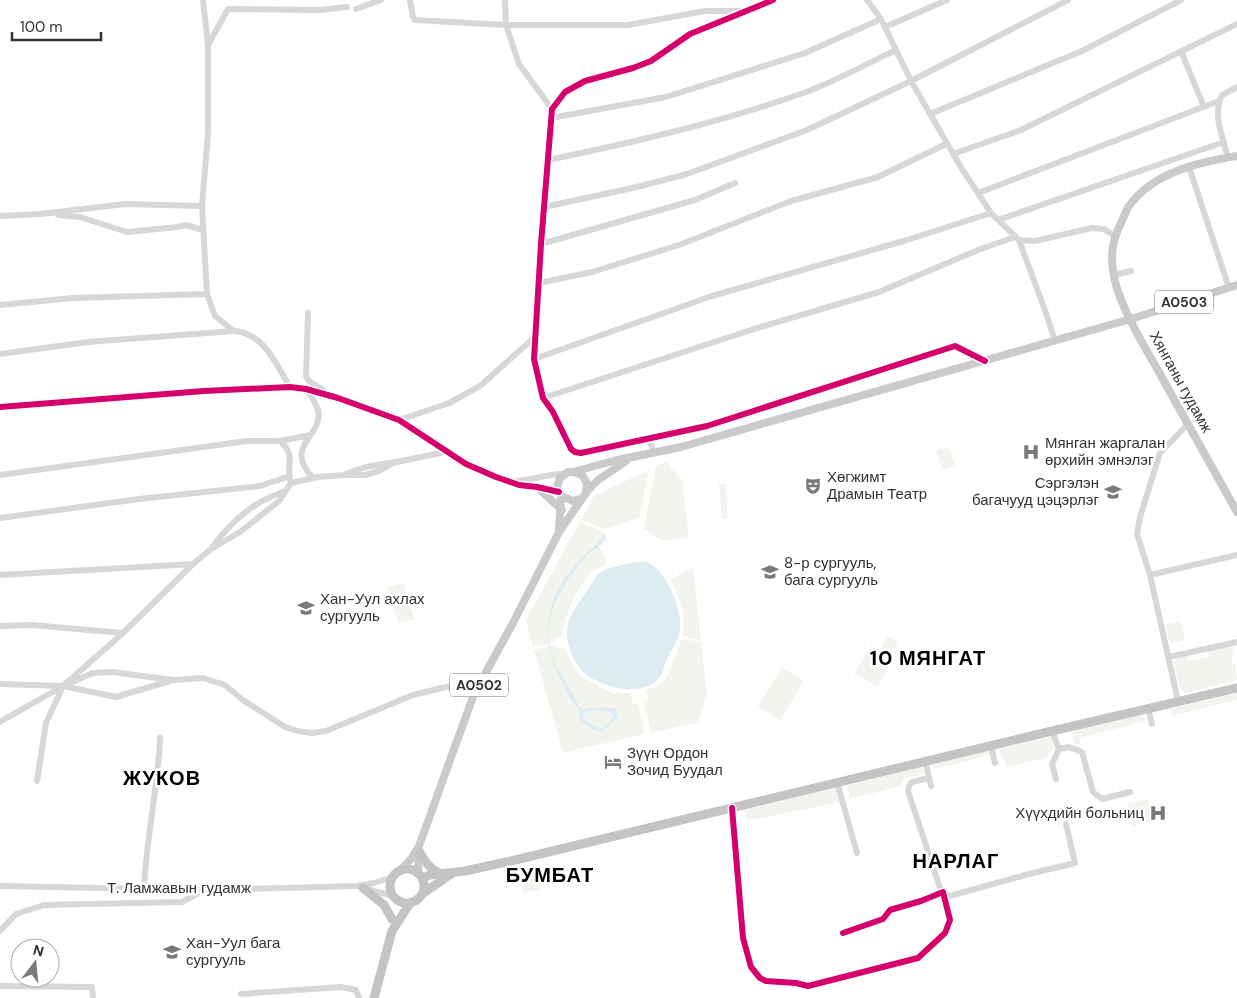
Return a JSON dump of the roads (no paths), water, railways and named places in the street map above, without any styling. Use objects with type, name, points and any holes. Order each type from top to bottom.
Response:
[{"type":"highway","points":[[374,998],[392,931],[394,898],[390,886],[396,874],[410,870],[420,876],[442,874],[511,861],[1052,730],[1237,688]]},
{"type":"highway","points":[[419,849],[426,864],[431,869],[442,874]]},
{"type":"highway","points":[[392,931],[410,903],[453,872]]},
{"type":"highway","name":"A0502","points":[[420,876],[423,883],[422,894]]},
{"type":"highway","points":[[360,887],[384,905],[392,919]]},
{"type":"highway","points":[[394,898],[410,903]]},
{"type":"main road","name":"Хянганы гудамж","points":[[1237,156],[1173,172],[1143,192],[1129,206],[1112,256],[1114,275],[1121,298],[1131,319],[1237,512]]},
{"type":"main road","name":"A0503","points":[[573,472],[684,446],[1131,319],[1233,286]]},
{"type":"main road","name":"A0503","points":[[583,496],[598,480],[630,458]]},
{"type":"main road","points":[[560,494],[565,499],[573,501],[583,496],[587,488],[585,479],[578,473],[564,474]]},
{"type":"main road","name":"A0502","points":[[559,532],[562,510],[558,482],[564,474]]},
{"type":"main road","points":[[537,487],[562,510]]},
{"type":"main road","name":"A0502","points":[[396,874],[419,849],[474,694],[513,623],[559,532],[583,496]]},
{"type":"main road","name":"A0502","points":[[419,849],[420,876]]},
{"type":"street","points":[[203,0],[208,45],[208,133],[202,206],[207,294],[215,316],[234,331]]},
{"type":"street","points":[[356,9],[381,0]]},
{"type":"street","points":[[410,0],[412,17],[416,20],[506,25],[628,25],[705,10],[747,11]]},
{"type":"street","points":[[505,0],[506,25],[519,64],[552,109]]},
{"type":"street","points":[[773,0],[690,34],[651,61],[633,68],[584,81],[565,92],[552,109],[534,359],[544,398],[571,449],[581,453],[707,426],[955,346],[985,361]]},
{"type":"street","points":[[867,0],[881,19],[911,81],[946,144],[991,213],[1018,240],[1055,341]]},
{"type":"street","points":[[885,28],[947,0]]},
{"type":"street","points":[[544,207],[687,174],[807,130],[911,81],[1068,0]]},
{"type":"street","points":[[930,114],[1082,51],[1181,0]]},
{"type":"street","points":[[208,45],[228,9],[320,10],[347,8]]},
{"type":"street","points":[[551,118],[666,97],[805,53],[881,19]]},
{"type":"street","points":[[953,154],[1021,130],[1237,24]]},
{"type":"street","points":[[548,160],[631,143],[782,100],[808,91],[896,50]]},
{"type":"street","points":[[1181,51],[1204,107]]},
{"type":"street","points":[[1228,158],[1217,116],[1219,101],[1222,95],[1228,90],[1237,87]]},
{"type":"street","points":[[978,192],[1219,101]]},
{"type":"street","points":[[998,220],[1224,142]]},
{"type":"street","points":[[539,283],[592,272],[671,248],[791,201],[878,177],[946,144]]},
{"type":"street","points":[[1189,168],[1233,286]]},
{"type":"street","points":[[541,244],[695,200],[736,183]]},
{"type":"street","points":[[0,216],[40,214],[125,204],[202,206]]},
{"type":"street","points":[[534,359],[712,296],[908,240],[991,213]]},
{"type":"street","points":[[40,214],[80,217],[127,232],[176,228],[186,225],[203,230]]},
{"type":"street","points":[[544,398],[754,329],[879,292],[978,250],[1018,240],[1042,240],[1092,228],[1104,230],[1117,238]]},
{"type":"street","points":[[1114,275],[1131,271]]},
{"type":"street","points":[[0,305],[73,298],[207,294]]},
{"type":"street","points":[[308,313],[306,376],[316,387],[338,398]]},
{"type":"street","points":[[0,354],[88,342],[234,331],[244,332],[264,345],[290,387]]},
{"type":"street","points":[[398,420],[449,403],[480,386],[535,337]]},
{"type":"street","points":[[0,407],[204,391],[290,387],[306,389],[338,398],[398,420],[466,464],[519,485],[537,487],[560,494]]},
{"type":"street","points":[[306,389],[318,411],[318,421],[302,450],[301,459],[304,469],[312,478]]},
{"type":"street","points":[[1178,701],[1150,575],[1138,534],[1140,517],[1160,453],[1188,424]]},
{"type":"street","points":[[0,475],[247,441],[280,440],[310,435]]},
{"type":"street","points":[[649,439],[654,453]]},
{"type":"street","points":[[37,781],[46,723],[64,686],[193,564],[211,549],[240,532],[279,502],[290,480],[291,460],[289,449],[280,440]]},
{"type":"street","points":[[0,518],[139,499],[260,486],[290,480],[345,475],[358,468],[446,452]]},
{"type":"street","points":[[291,460],[301,459]]},
{"type":"street","points":[[506,480],[515,482],[564,474]]},
{"type":"street","points":[[211,549],[230,525],[255,505],[285,491]]},
{"type":"street","points":[[1150,575],[1237,555]]},
{"type":"street","points":[[0,575],[193,564]]},
{"type":"street","points":[[0,626],[32,625],[122,633]]},
{"type":"street","points":[[1169,657],[1237,642]]},
{"type":"street","points":[[0,722],[64,686],[94,673],[112,672],[173,680],[203,678],[225,684],[243,700],[285,727],[312,733],[326,731],[413,696],[446,687],[456,686],[474,694]]},
{"type":"street","points":[[0,684],[64,686],[116,696],[173,680]]},
{"type":"street","points":[[1148,709],[1152,724]]},
{"type":"street","points":[[1052,730],[1059,749],[1052,764],[1056,779]]},
{"type":"street","points":[[144,889],[145,865],[159,769],[160,738]]},
{"type":"street","points":[[991,746],[995,763]]},
{"type":"street","points":[[1059,749],[1069,747],[1082,752],[1093,792],[1102,799],[1130,792]]},
{"type":"street","points":[[925,761],[931,786]]},
{"type":"street","points":[[732,808],[743,938],[751,967],[760,978],[766,981],[796,983],[808,986],[918,958],[945,933],[950,920],[943,892],[923,840],[908,791],[912,782],[929,778]]},
{"type":"street","points":[[837,782],[857,854]]},
{"type":"street","points":[[943,892],[950,896],[1075,863],[1066,824]]},
{"type":"street","name":"Т. Ламжавын гудамж","points":[[0,886],[204,890],[360,887],[396,874]]},
{"type":"street","name":"Т. Ламжавын гудамж","points":[[360,887],[394,898]]},
{"type":"street","points":[[0,931],[16,914],[44,906],[182,902],[204,890]]},
{"type":"street","points":[[843,933],[883,918],[890,910],[943,892]]},
{"type":"street","points":[[0,986],[92,987],[93,998]]},
{"type":"street","points":[[241,994],[342,987],[356,990],[359,998]]},
{"type":"place","name":"Мянган жаргалан өрхийн эмнэлэг","points":[[1031,452]]},
{"type":"place","name":"Хөгжимт Драмын Театр","points":[[813,486]]},
{"type":"place","name":"Сэргэлэн багачууд цэцэрлэг","points":[[1113,492]]},
{"type":"place","name":"8-р сургууль, бага сургууль","points":[[770,572]]},
{"type":"place","name":"Хан-Уул ахлах сургууль","points":[[306,608]]},
{"type":"place","name":"Зүүн Ордон Зочид Буудал","points":[[613,762]]},
{"type":"place","name":"Хүүхдийн больниц","points":[[1158,813]]},
{"type":"place","name":"Хан-Уул бага сургууль","points":[[172,952]]},
{"type":"district","name":"10 МЯНГАТ","points":[[928,658]]},
{"type":"district","name":"ЖУКОВ","points":[[162,778]]},
{"type":"district","name":"НАРЛАГ","points":[[956,861]]},
{"type":"district","name":"БУМБАТ","points":[[550,875]]}]
